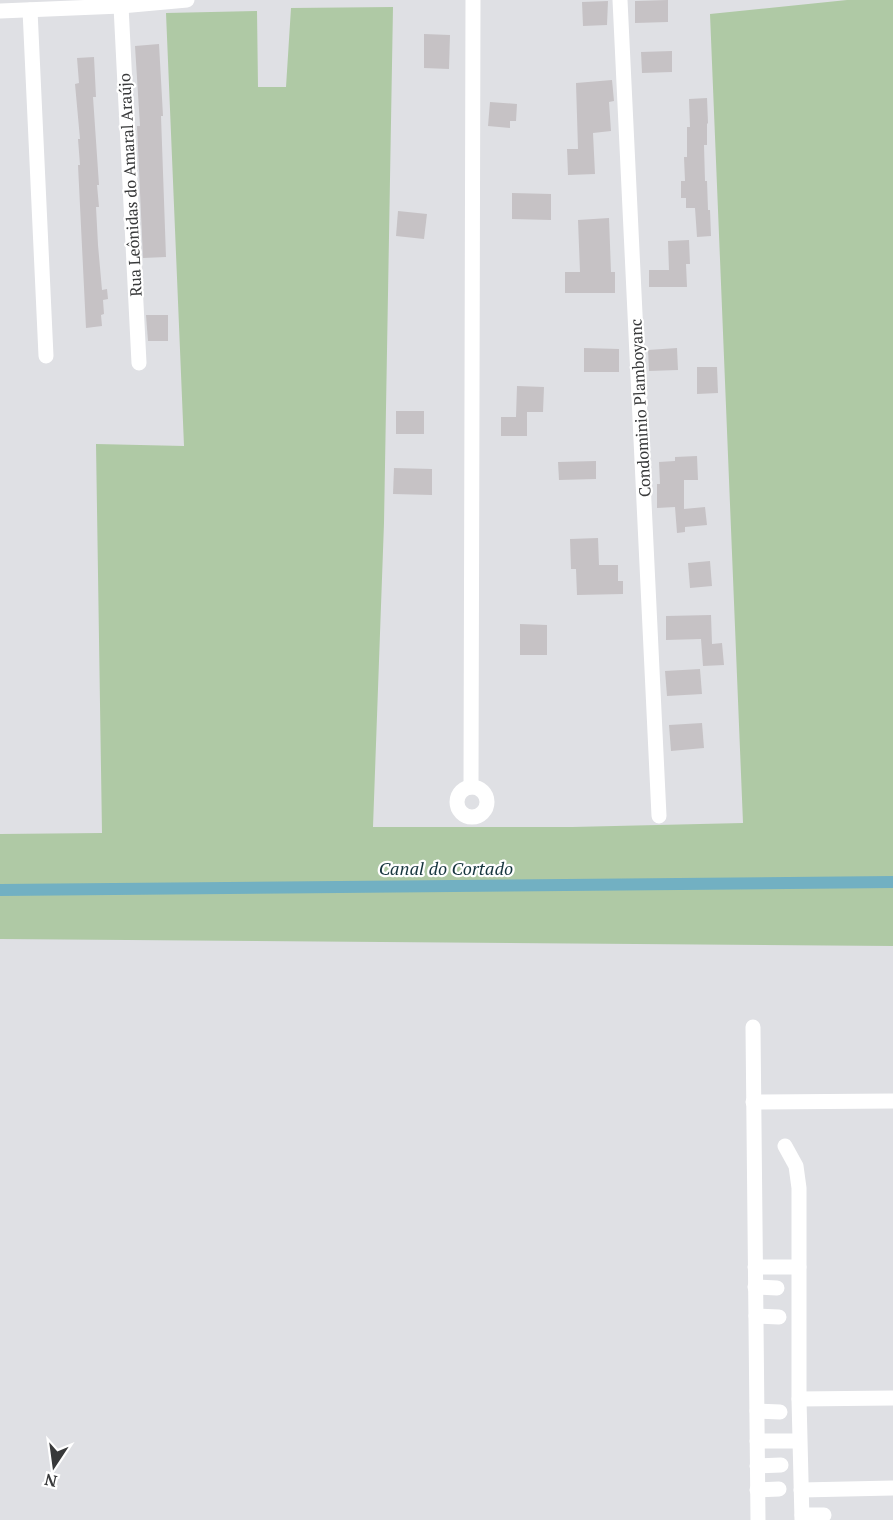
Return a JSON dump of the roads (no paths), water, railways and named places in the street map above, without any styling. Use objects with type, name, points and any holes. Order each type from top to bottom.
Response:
[{"type":"street","points":[[0,11],[30,10],[72,4],[121,6],[187,0]]},
{"type":"street","points":[[471,787],[472,0]]},
{"type":"street","name":"Condominio Plamboyanc","points":[[620,0],[659,816]]},
{"type":"street","name":"Rua Leônidas do Amaral Araújo","points":[[121,6],[139,363]]},
{"type":"street","points":[[30,10],[46,356]]},
{"type":"street","points":[[753,1027],[758,1520]]},
{"type":"street","points":[[753,1101],[893,1101]]},
{"type":"street","points":[[785,1146],[796,1166],[799,1188],[799,1441],[802,1517],[824,1515]]},
{"type":"street","points":[[755,1267],[799,1267]]},
{"type":"street","points":[[755,1287],[777,1288]]},
{"type":"street","points":[[756,1316],[779,1317]]},
{"type":"street","points":[[799,1400],[893,1398]]},
{"type":"street","points":[[757,1411],[780,1412]]},
{"type":"street","points":[[757,1441],[799,1441]]},
{"type":"street","points":[[757,1466],[781,1465]]},
{"type":"street","points":[[801,1490],[893,1488]]},
{"type":"street","points":[[758,1490],[779,1490]]},
{"type":"waterway","name":"Canal do Cortado","points":[[0,890],[893,882]]}]
